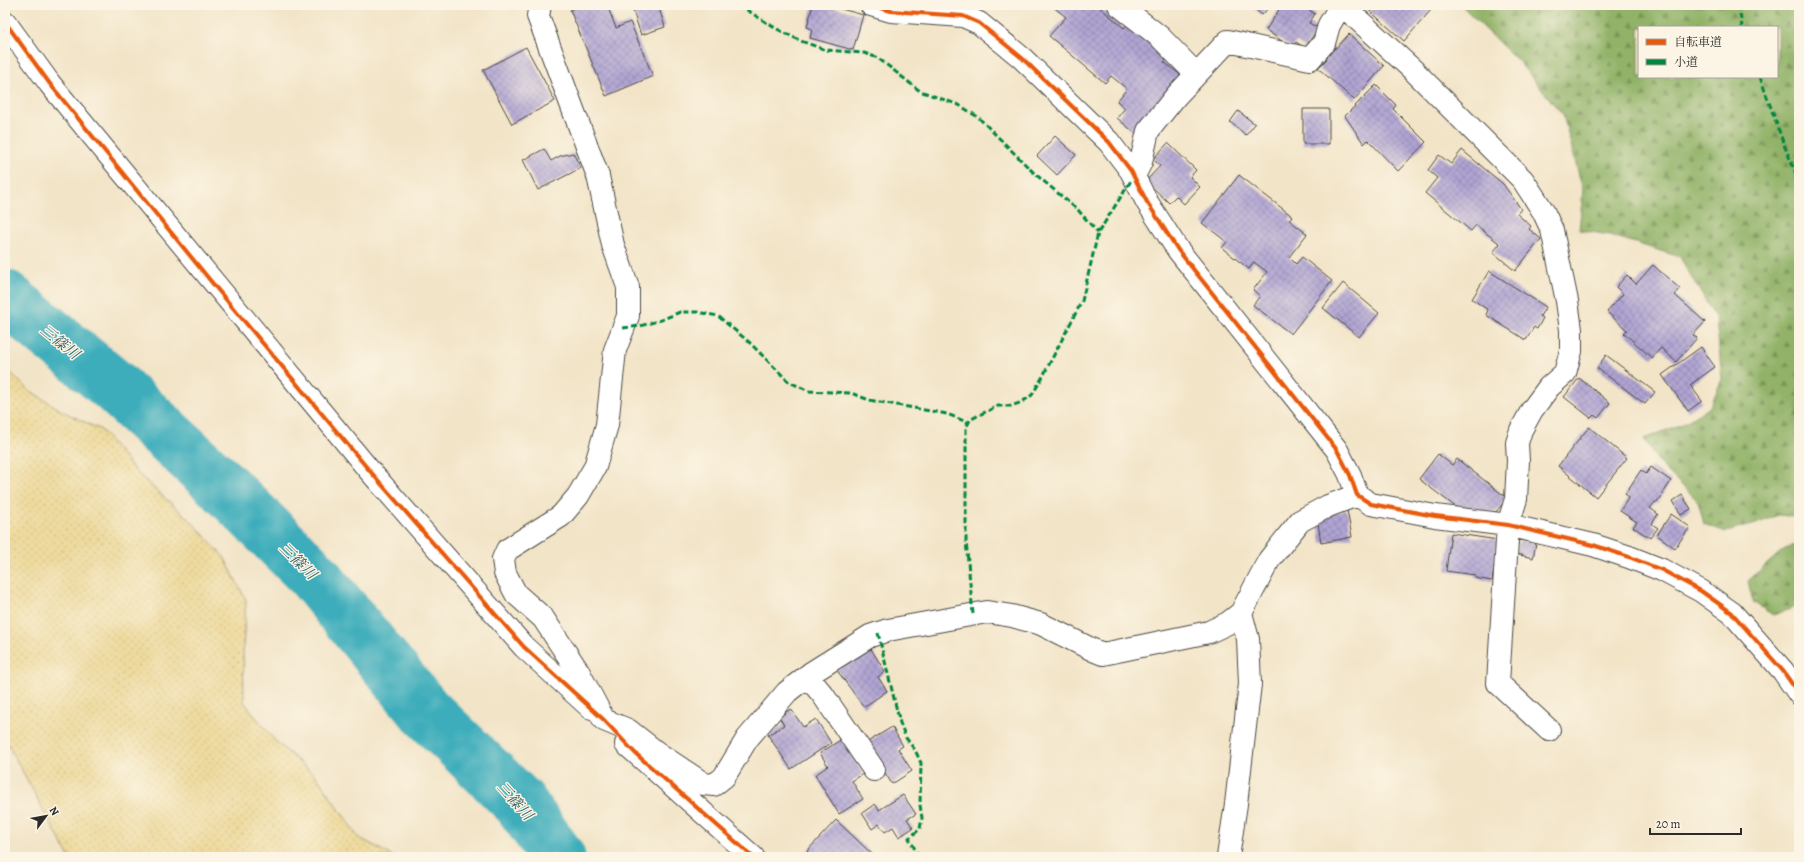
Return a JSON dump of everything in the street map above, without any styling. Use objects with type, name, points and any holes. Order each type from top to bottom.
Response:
[{"type":"street","points":[[540,5],[538,16],[598,176],[613,245],[628,287],[628,316],[616,350],[607,425],[595,467],[578,496],[561,516],[507,550],[503,559],[505,573],[516,594],[543,618],[578,671],[604,720],[628,730],[656,752],[704,784],[714,785],[724,777],[747,740],[787,692],[807,676],[838,655],[870,636],[888,630],[987,612],[1041,624],[1103,654],[1209,632],[1228,624],[1241,613],[1269,560],[1300,520],[1328,506],[1357,495]]},
{"type":"street","points":[[871,5],[891,11],[963,16],[979,23],[1022,58],[1109,142],[1134,176],[1147,202],[1178,250],[1337,450],[1350,475],[1357,495],[1378,506],[1435,516],[1508,525],[1629,556],[1662,570],[1701,591],[1732,613],[1783,671],[1799,694]]},
{"type":"street","points":[[1119,5],[1160,37],[1196,74]]},
{"type":"street","points":[[1134,176],[1141,162],[1148,131],[1196,74],[1228,41],[1310,59],[1324,43],[1329,25],[1341,5],[1413,70],[1523,180],[1543,211],[1552,230],[1567,301],[1571,330],[1571,351],[1565,373],[1545,393],[1532,410],[1521,430],[1517,443],[1518,461],[1516,499],[1508,525],[1498,683],[1549,730]]},
{"type":"street","points":[[5,22],[55,90],[369,470],[524,647],[604,720],[635,754],[753,857]]},
{"type":"street","points":[[1228,857],[1236,804],[1250,684],[1248,639],[1241,613]]},
{"type":"street","points":[[807,676],[823,695],[874,770]]},
{"type":"green space","points":[[1461,5],[1799,5],[1799,517],[1778,515],[1756,524],[1726,532],[1704,524],[1698,501],[1661,465],[1644,439],[1680,425],[1710,407],[1722,379],[1716,319],[1680,257],[1610,235],[1579,230],[1583,190],[1563,115],[1518,61]]},
{"type":"green space","points":[[1799,542],[1799,606],[1773,615],[1753,602],[1748,581],[1782,551]]},
{"type":"sand","points":[[5,367],[26,388],[62,411],[101,430],[138,474],[191,521],[224,557],[246,600],[243,647],[244,702],[275,741],[317,777],[358,837],[394,857],[69,857],[5,739]]},
{"type":"building","points":[[580,5],[607,5],[616,28],[630,22],[653,76],[606,96],[570,10]]},
{"type":"building","points":[[651,5],[658,5],[665,27],[641,35],[633,11]]},
{"type":"building","points":[[813,5],[827,5],[863,15],[853,50],[810,38],[812,29],[807,27]]},
{"type":"building","points":[[1051,5],[1097,5],[1124,28],[1130,22],[1170,56],[1164,62],[1183,77],[1135,133],[1117,118],[1125,108],[1117,101],[1127,89],[1111,76],[1105,83],[1049,36],[1066,17]]},
{"type":"building","points":[[1250,5],[1271,5],[1262,15]]},
{"type":"building","points":[[1282,5],[1302,5],[1315,14],[1309,23],[1318,28],[1305,48],[1296,42],[1292,48],[1266,30]]},
{"type":"building","points":[[1363,5],[1425,5],[1431,10],[1404,41]]},
{"type":"building","points":[[1349,34],[1384,66],[1354,100],[1318,68],[1327,59],[1322,54],[1331,44],[1335,49]]},
{"type":"building","points":[[526,47],[555,101],[512,124],[483,70]]},
{"type":"building","points":[[1376,85],[1396,105],[1393,109],[1426,142],[1398,171],[1368,140],[1364,144],[1345,116]]},
{"type":"building","points":[[1303,109],[1329,109],[1329,144],[1303,144]]},
{"type":"building","points":[[1238,111],[1255,124],[1246,135],[1230,122]]},
{"type":"building","points":[[1055,136],[1076,155],[1057,175],[1037,156]]},
{"type":"building","points":[[1168,143],[1196,170],[1190,177],[1200,187],[1184,204],[1176,196],[1169,203],[1146,181],[1160,166],[1153,159]]},
{"type":"building","points":[[544,149],[551,161],[560,156],[573,153],[581,168],[538,190],[523,160]]},
{"type":"building","points":[[1462,150],[1503,184],[1521,209],[1517,214],[1531,226],[1529,229],[1541,239],[1515,271],[1493,252],[1500,244],[1476,225],[1471,231],[1425,193],[1437,178],[1428,170],[1439,155],[1451,164]]},
{"type":"building","points":[[1239,175],[1292,216],[1289,220],[1307,234],[1289,257],[1296,264],[1302,257],[1332,281],[1291,334],[1253,305],[1260,296],[1253,290],[1267,272],[1254,262],[1249,269],[1222,248],[1227,242],[1202,223]]},
{"type":"building","points":[[1653,265],[1680,289],[1675,295],[1705,322],[1693,335],[1697,338],[1676,362],[1661,348],[1652,358],[1624,333],[1627,330],[1607,312],[1623,294],[1616,287],[1627,275],[1636,284]]},
{"type":"building","points":[[1489,271],[1546,307],[1540,316],[1543,318],[1537,329],[1534,327],[1526,340],[1486,315],[1488,310],[1472,299]]},
{"type":"building","points":[[1343,283],[1379,313],[1359,337],[1323,308]]},
{"type":"building","points":[[1701,347],[1715,367],[1690,385],[1702,401],[1688,411],[1662,375]]},
{"type":"building","points":[[1606,355],[1655,392],[1645,404],[1597,368]]},
{"type":"building","points":[[1579,378],[1610,403],[1598,418],[1594,415],[1591,418],[1564,397]]},
{"type":"building","points":[[1589,427],[1627,458],[1596,497],[1558,466]]},
{"type":"building","points":[[1438,454],[1452,465],[1457,459],[1507,498],[1496,512],[1461,511],[1419,479]]},
{"type":"building","points":[[1651,467],[1671,481],[1657,503],[1655,502],[1650,508],[1658,514],[1652,524],[1658,528],[1650,538],[1633,527],[1637,522],[1620,511],[1629,497],[1625,494],[1641,470],[1646,474]]},
{"type":"building","points":[[1682,495],[1691,509],[1681,515],[1673,501]]},
{"type":"building","points":[[1347,510],[1352,537],[1321,543],[1317,516]]},
{"type":"building","points":[[1671,514],[1690,527],[1675,548],[1657,535]]},
{"type":"building","points":[[1451,533],[1498,540],[1492,581],[1475,578],[1475,575],[1446,571]]},
{"type":"building","points":[[1519,540],[1536,543],[1533,558],[1516,554]]},
{"type":"building","points":[[870,647],[885,672],[878,677],[887,691],[864,707],[836,669]]},
{"type":"building","points":[[791,709],[803,727],[816,719],[831,743],[791,769],[768,735],[784,725],[779,717]]},
{"type":"building","points":[[892,727],[903,746],[898,749],[912,771],[892,784],[866,743]]},
{"type":"building","points":[[842,739],[863,774],[852,781],[863,799],[839,814],[815,775],[828,766],[820,753]]},
{"type":"building","points":[[903,795],[916,814],[907,819],[913,828],[899,837],[893,827],[885,832],[879,824],[872,829],[862,813],[875,804],[879,810]]},
{"type":"building","points":[[836,820],[875,857],[813,857],[807,851]]},
{"type":"waterway","name":"三篠川","points":[[5,297],[115,387],[229,492],[313,575],[425,711],[520,803],[558,857]]},
{"type":"marked path","points":[[739,5],[775,28],[801,41],[826,50],[864,53],[878,58],[920,91],[959,105],[978,117],[1034,173],[1078,210],[1098,233]]},
{"type":"marked path","points":[[1739,5],[1742,26]]},
{"type":"marked path","points":[[1760,78],[1783,142],[1799,181]]},
{"type":"marked path","points":[[973,614],[966,541],[966,428],[970,420],[979,415],[998,406],[1011,406],[1022,402],[1032,395],[1082,301],[1098,233],[1134,176]]},
{"type":"marked path","points":[[623,328],[640,326],[661,320],[680,312],[697,312],[718,316],[750,343],[789,382],[809,391],[851,393],[869,400],[947,414],[969,423]]},
{"type":"marked path","points":[[878,633],[900,723],[906,738],[915,750],[921,763],[920,805],[922,818],[920,829],[909,838],[919,857]]},
{"type":"cycle path","points":[[871,5],[891,11],[963,16],[979,23],[1022,58],[1109,142],[1131,171],[1147,202],[1178,250],[1337,450],[1350,475],[1357,495],[1371,504],[1435,516],[1508,525],[1593,545],[1662,570],[1701,591],[1732,613],[1783,671],[1799,694]]},
{"type":"cycle path","points":[[5,22],[50,84],[218,290],[369,470],[524,647],[604,720],[635,753],[753,857]]}]
